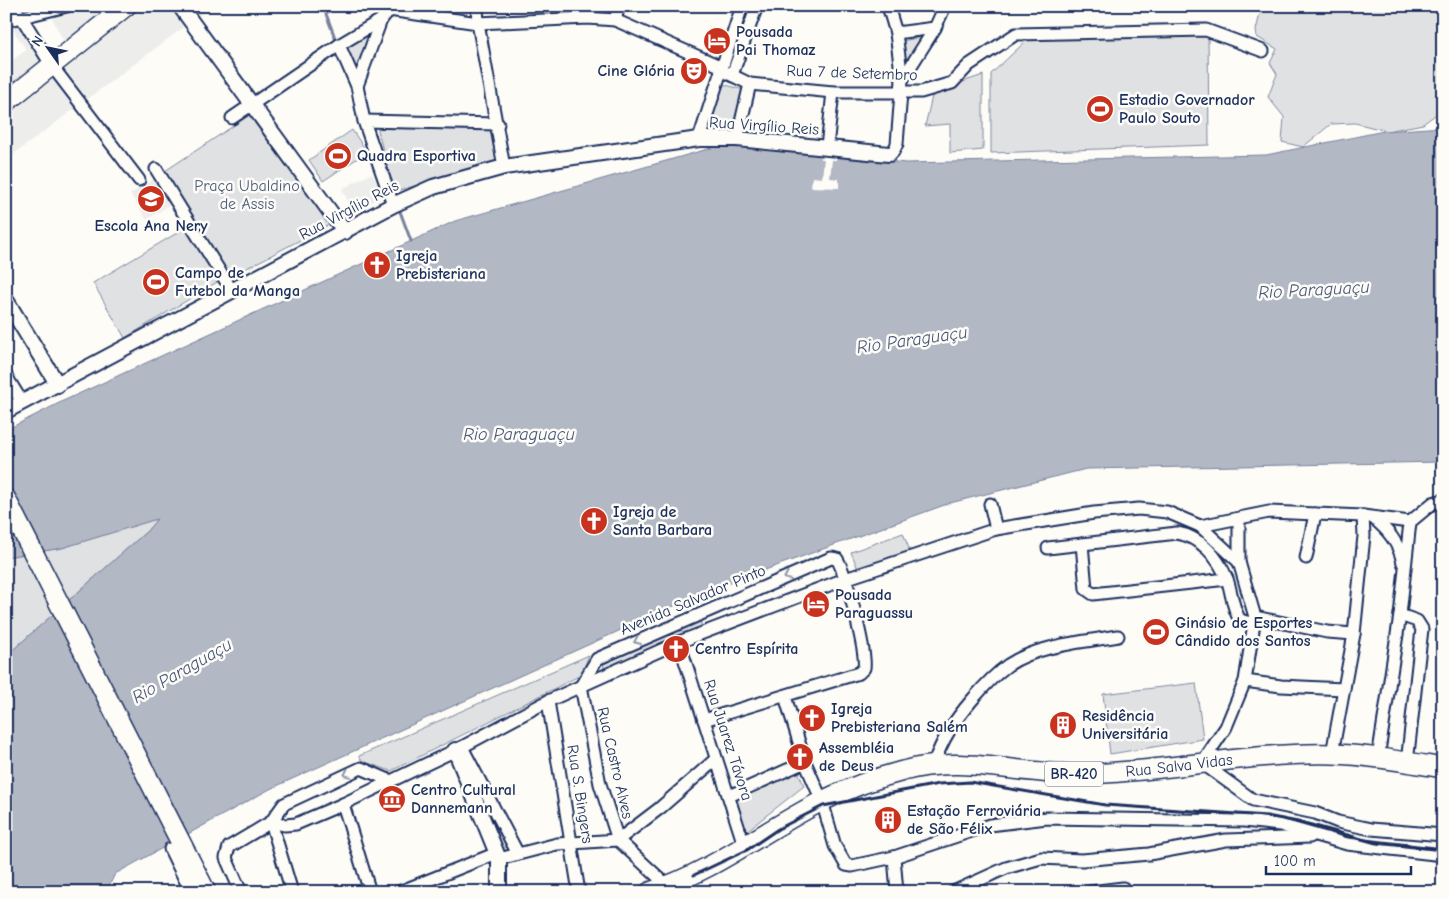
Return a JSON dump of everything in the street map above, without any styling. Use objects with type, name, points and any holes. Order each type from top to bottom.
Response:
[{"type":"main road","points":[[6,102],[126,6]]},
{"type":"main road","points":[[6,499],[192,891]]},
{"type":"main road","name":"BR-420","points":[[1332,754],[1378,758],[1443,768]]},
{"type":"main road","name":"Rua Salva Vidas","points":[[822,801],[903,770],[933,765],[1082,774],[1139,771],[1202,763],[1332,754]]},
{"type":"main road","name":"BR-420","points":[[664,890],[745,848],[822,801]]},
{"type":"street","points":[[12,6],[22,18],[52,66],[139,180]]},
{"type":"street","points":[[6,22],[67,6]]},
{"type":"street","points":[[180,6],[253,103],[345,232]]},
{"type":"street","points":[[477,6],[478,23],[498,124],[504,167]]},
{"type":"street","points":[[615,20],[619,6]]},
{"type":"street","points":[[699,139],[742,6]]},
{"type":"street","points":[[732,75],[757,6]]},
{"type":"street","points":[[888,6],[896,33],[901,85],[897,144],[893,152],[889,154]]},
{"type":"street","points":[[901,85],[935,28],[945,6]]},
{"type":"street","points":[[232,118],[386,12],[478,23],[588,18],[615,20],[722,68],[750,84],[737,139]]},
{"type":"street","points":[[357,86],[386,12]]},
{"type":"street","points":[[896,33],[935,28]]},
{"type":"street","name":"Rua 7 de Setembro","points":[[750,84],[834,92],[901,85],[921,92],[952,83],[970,65],[1016,34],[1206,30],[1263,51]]},
{"type":"street","points":[[339,45],[357,86],[364,121],[393,205]]},
{"type":"street","points":[[827,148],[834,92]]},
{"type":"street","points":[[364,121],[498,124]]},
{"type":"street","name":"Rua Virgílio Reis","points":[[6,411],[393,205],[433,187],[504,167],[699,139],[737,139],[889,154]]},
{"type":"street","points":[[156,169],[232,291]]},
{"type":"street","points":[[6,300],[11,319],[58,384]]},
{"type":"street","points":[[6,376],[22,402]]},
{"type":"street","points":[[1200,526],[1269,512],[1368,517],[1410,522],[1433,504],[1443,500]]},
{"type":"street","points":[[990,504],[996,529]]},
{"type":"street","name":"Avenida Salvador Pinto","points":[[271,822],[285,825],[296,824],[343,804],[459,748],[548,701],[680,642],[845,579],[996,529],[1094,512],[1139,509],[1167,512],[1200,526]]},
{"type":"street","points":[[1306,558],[1314,514]]},
{"type":"street","points":[[1368,517],[1386,528],[1401,552],[1405,569]]},
{"type":"street","points":[[1332,754],[1354,634],[1364,536],[1368,517]]},
{"type":"street","points":[[1239,519],[1239,562],[1254,620],[1245,681],[1226,728],[1202,763],[1253,800],[1315,813],[1338,822],[1371,829],[1443,835]]},
{"type":"street","points":[[1378,758],[1400,614],[1410,522]]},
{"type":"street","points":[[1200,526],[1239,562]]},
{"type":"street","points":[[1048,548],[1177,532],[1189,535],[1214,555],[1227,579],[1238,617],[1243,622],[1254,620],[1327,632],[1354,634]]},
{"type":"street","points":[[1082,544],[1086,589],[1093,594],[1227,579]]},
{"type":"street","name":"Avenida Salvador Pinto","points":[[581,686],[597,659],[831,558],[837,559],[845,579]]},
{"type":"street","points":[[704,720],[859,673],[864,668],[864,654],[845,579]]},
{"type":"street","points":[[707,612],[714,629]]},
{"type":"street","points":[[1400,614],[1417,621],[1422,629],[1408,762]]},
{"type":"street","points":[[933,765],[942,740],[959,715],[995,674],[1010,664],[1039,652],[1118,636]]},
{"type":"street","name":"Rua Juarez Távora","points":[[680,642],[745,848]]},
{"type":"street","points":[[1245,681],[1344,689]]},
{"type":"street","name":"Rua Castro Alves","points":[[581,686],[600,784],[618,840],[664,890]]},
{"type":"street","points":[[785,696],[806,762],[822,801],[835,846],[846,865],[852,866],[894,857],[990,825],[1047,818],[1244,821],[1280,825],[1347,844],[1443,855]]},
{"type":"street","name":"Rua S. Bingers","points":[[548,701],[579,892]]},
{"type":"street","points":[[459,748],[476,787],[498,856],[500,892]]},
{"type":"street","points":[[399,892],[498,856],[518,854],[541,847],[618,840],[660,808],[716,759]]},
{"type":"street","points":[[729,796],[806,762]]},
{"type":"street","points":[[241,892],[226,858],[228,847],[271,822],[284,804],[361,768],[391,781]]},
{"type":"street","points":[[476,787],[518,854]]},
{"type":"street","points":[[343,804],[370,892]]},
{"type":"street","points":[[271,822],[292,892]]},
{"type":"street","points":[[952,892],[1006,868],[1041,858],[1082,860],[1149,854],[1226,840],[1319,837]]},
{"type":"street","points":[[170,849],[192,891]]},
{"type":"street","points":[[894,857],[897,892]]},
{"type":"street","points":[[1090,892],[1123,888]]},
{"type":"shaded area","points":[[83,6],[109,6],[114,17],[67,48],[51,16]]},
{"type":"shaded area","points":[[136,6],[212,6],[6,160],[6,112]]},
{"type":"shaded area","points":[[10,25],[22,28],[45,61],[6,93],[6,65],[26,50]]},
{"type":"shaded area","points":[[372,173],[384,195],[353,211],[342,189]]},
{"type":"shaded area","name":"Escola Ana Nery","points":[[155,178],[172,203],[147,220],[130,194]]},
{"type":"green space","points":[[1262,6],[1443,6],[1443,109],[1423,124],[1387,131],[1355,123],[1331,124],[1303,147],[1282,142],[1284,117],[1268,97],[1277,74],[1270,63],[1277,49],[1257,37],[1256,30]]},
{"type":"green space","points":[[375,30],[357,73],[347,47]]},
{"type":"green space","name":"Estadio Governador Paulo Souto","points":[[1208,32],[1209,145],[991,153],[991,74],[1029,38]]},
{"type":"green space","points":[[922,37],[908,66],[897,42]]},
{"type":"green space","points":[[983,75],[983,150],[950,153],[950,124],[925,126],[933,92]]},
{"type":"green space","points":[[715,82],[744,90],[730,143],[696,142]]},
{"type":"green space","name":"Praça Ubaldino de Assis","points":[[259,109],[338,220],[226,279],[162,173]]},
{"type":"green space","points":[[377,126],[491,129],[496,163],[393,192]]},
{"type":"green space","name":"Quadra Esportiva","points":[[352,130],[367,152],[323,181],[309,160]]},
{"type":"green space","name":"Campo de Futebol da Manga","points":[[187,227],[219,281],[125,338],[93,283]]},
{"type":"green space","points":[[158,518],[147,531],[6,656],[6,557],[62,548]]},
{"type":"green space","points":[[903,533],[911,554],[860,574],[851,552]]},
{"type":"green space","points":[[700,620],[702,627],[605,671],[603,664]]},
{"type":"green space","points":[[589,655],[581,675],[391,771],[362,761],[359,756]]},
{"type":"green space","points":[[1196,683],[1203,739],[1110,754],[1103,694]]},
{"type":"green space","points":[[798,771],[804,786],[744,833],[732,797]]},
{"type":"green space","points":[[480,791],[510,845],[501,850],[476,793]]},
{"type":"water","name":"Rio Paraguaçu","points":[[1443,127],[1443,462],[1086,469],[950,503],[707,591],[270,789],[115,874],[106,892],[6,892],[6,656],[147,531],[157,519],[62,548],[6,557],[6,430],[63,401],[455,221],[722,145],[906,163],[1266,155],[1384,131]]},
{"type":"pier","points":[[820,152],[837,154],[836,160],[832,160],[830,178],[839,179],[839,188],[811,187],[812,177],[822,178],[824,159],[820,159]]},
{"type":"waterway","points":[[323,6],[337,43]]},
{"type":"waterway","points":[[398,206],[411,241]]},
{"type":"railway","points":[[694,875],[747,850],[778,829],[823,806],[939,784],[970,782],[1105,805],[1267,816],[1308,824],[1376,843],[1443,850]]},
{"type":"place","name":"Pousada Pai Thomaz","points":[[717,41]]},
{"type":"place","name":"Cine Glória","points":[[694,71]]},
{"type":"place","name":"Estadio Governador Paulo Souto","points":[[1100,109]]},
{"type":"place","name":"Quadra Esportiva","points":[[338,156]]},
{"type":"place","name":"Escola Ana Nery","points":[[151,199]]},
{"type":"place","name":"Igreja Prebisteriana","points":[[377,265]]},
{"type":"place","name":"Campo de Futebol da Manga","points":[[156,282]]},
{"type":"place","name":"Igreja de Santa Barbara","points":[[594,521]]},
{"type":"place","name":"Pousada Paraguassu","points":[[816,604]]},
{"type":"place","name":"Ginásio de Esportes Cândido dos Santos","points":[[1156,632]]},
{"type":"place","name":"Centro Espírita","points":[[676,649]]},
{"type":"place","name":"Igreja Prebisteriana Salém","points":[[812,718]]},
{"type":"place","name":"Residência Universitária","points":[[1063,725]]},
{"type":"place","name":"Assembléia de Deus","points":[[800,757]]},
{"type":"place","name":"Centro Cultural Dannemann","points":[[392,799]]},
{"type":"place","name":"Estação Ferroviária de São Félix","points":[[888,820]]}]
